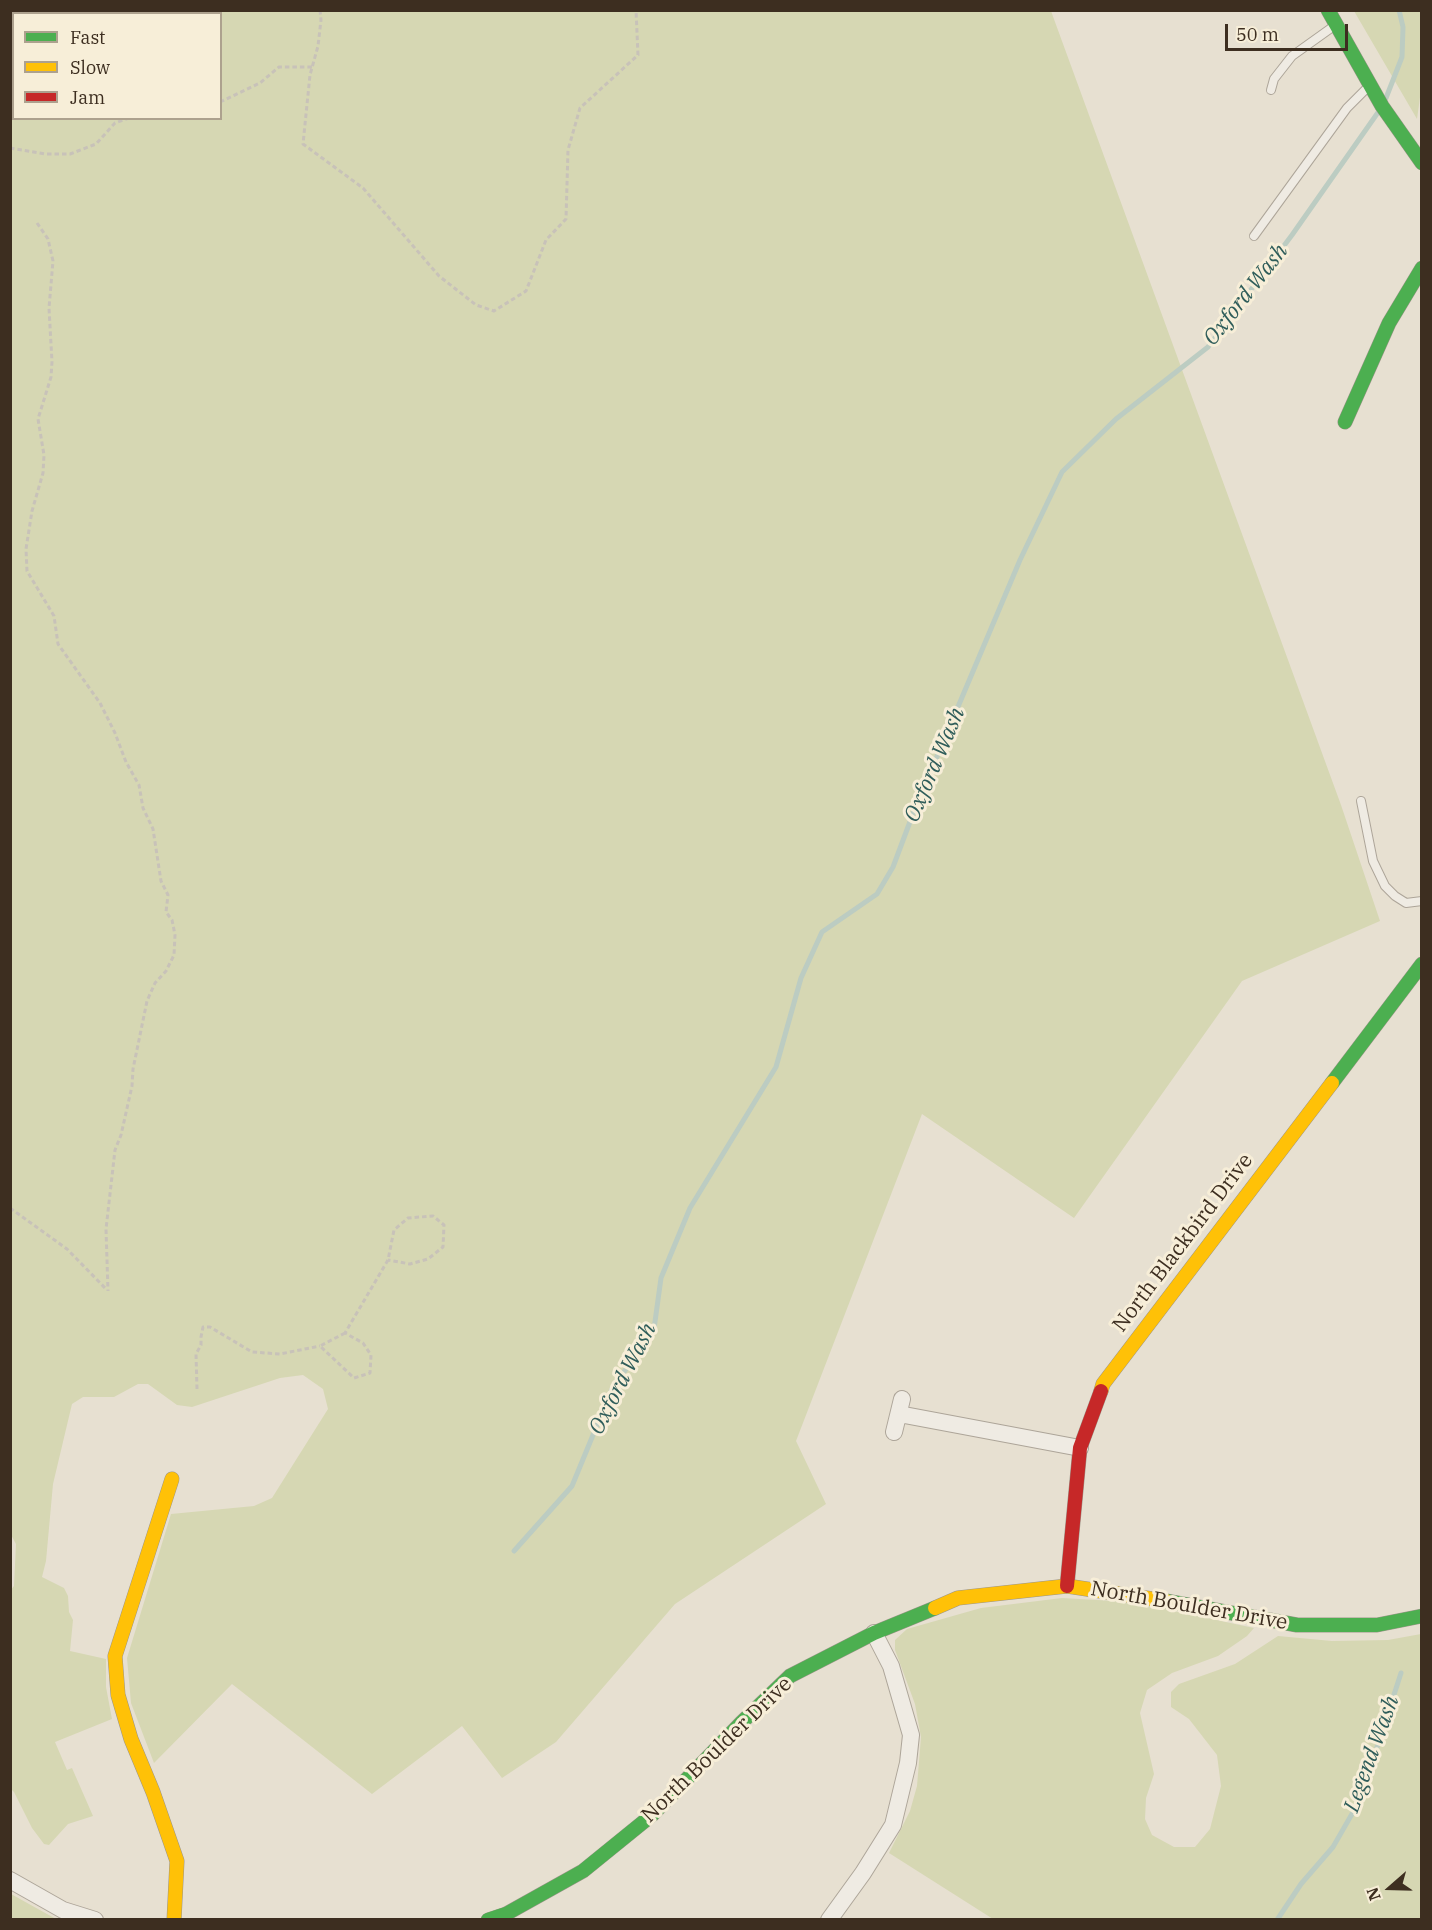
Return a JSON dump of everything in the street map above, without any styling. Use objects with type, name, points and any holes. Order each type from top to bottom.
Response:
[{"type":"street","points":[[1328,10],[1382,106],[1422,163]]},
{"type":"street","points":[[1345,422],[1389,323],[1422,268]]},
{"type":"street","name":"North Blackbird Drive","points":[[1067,1586],[1080,1448],[1103,1384],[1422,964]]},
{"type":"street","points":[[894,1432],[900,1406],[1080,1448]]},
{"type":"street","points":[[172,1479],[115,1656],[118,1695],[177,1861],[174,1920]]},
{"type":"street","name":"North Boulder Drive","points":[[488,1920],[506,1914],[583,1871],[652,1815],[790,1676],[874,1633],[958,1598],[1067,1586],[1181,1603],[1296,1625],[1377,1624],[1422,1616]]},
{"type":"street","points":[[829,1920],[863,1873],[893,1825],[908,1762],[911,1735],[891,1666],[874,1633]]},
{"type":"street","points":[[10,1880],[63,1910],[95,1920]]},
{"type":"lane","points":[[1271,90],[1274,79],[1292,56],[1337,24]]},
{"type":"lane","points":[[1254,236],[1347,108],[1371,83]]},
{"type":"lane","points":[[1361,801],[1373,861],[1385,886],[1407,903],[1422,901]]},
{"type":"path","points":[[320,10],[318,46],[304,123],[303,144],[363,188],[439,276],[476,305],[494,311],[526,291],[546,240],[566,219],[568,150],[580,108],[638,55],[636,10]]},
{"type":"path","points":[[222,101],[260,83],[279,67],[313,67]]},
{"type":"path","points":[[10,148],[45,154],[70,154],[96,144],[115,123],[123,120]]},
{"type":"path","points":[[10,1208],[67,1249],[108,1291],[106,1229],[115,1150],[122,1135],[147,1001],[174,955],[175,935],[172,920],[166,912],[168,895],[161,881],[153,830],[143,808],[138,784],[100,703],[58,644],[54,616],[27,571],[26,549],[32,511],[44,464],[38,419],[51,377],[52,362],[49,308],[53,261],[48,239],[37,223]]},
{"type":"path","points":[[198,1389],[196,1354],[201,1345],[203,1328],[210,1328],[252,1352],[280,1354],[320,1346],[345,1333],[388,1260],[394,1230],[408,1218],[433,1216],[444,1225],[443,1247],[428,1259],[410,1264],[388,1260]]},
{"type":"path","points":[[320,1346],[354,1378],[370,1373],[370,1355],[363,1343],[345,1333]]},
{"type":"green space","points":[[11,11],[1051,11],[1341,805],[1380,921],[1242,981],[1074,1218],[922,1114],[796,1441],[826,1504],[675,1604],[556,1742],[502,1778],[462,1726],[372,1794],[232,1684],[154,1763],[131,1703],[127,1658],[171,1514],[254,1506],[272,1498],[328,1409],[323,1389],[303,1375],[280,1378],[192,1407],[177,1405],[148,1384],[138,1384],[114,1397],[83,1397],[72,1404],[53,1484],[46,1561],[42,1577],[64,1588],[68,1596],[69,1612],[73,1620],[70,1651],[106,1659],[106,1687],[112,1719],[55,1742],[67,1770],[72,1768],[93,1816],[68,1824],[49,1845],[44,1844],[32,1828],[11,1789],[10,1591],[14,1586],[16,1544],[10,1533]]},
{"type":"green space","points":[[1354,11],[1421,11],[1422,83],[1417,119]]},
{"type":"green space","points":[[1062,1598],[1132,1602],[1254,1628],[1247,1636],[1218,1656],[1172,1673],[1147,1690],[1140,1713],[1154,1774],[1146,1798],[1145,1819],[1152,1835],[1174,1847],[1195,1847],[1210,1829],[1221,1786],[1217,1755],[1189,1719],[1171,1707],[1171,1692],[1179,1684],[1235,1664],[1278,1636],[1332,1641],[1388,1640],[1421,1634],[1421,1919],[993,1919],[889,1853],[910,1811],[917,1786],[921,1737],[915,1704],[895,1650],[895,1640],[907,1629],[981,1608]]},
{"type":"green space","points":[[11,1894],[56,1919],[11,1919]]},
{"type":"waterway","name":"Oxford Wash","points":[[1386,98],[1402,57],[1403,27],[1399,10]]},
{"type":"waterway","name":"Oxford Wash","points":[[514,1551],[572,1486],[612,1389],[654,1329],[661,1278],[690,1208],[776,1067],[801,978],[822,932],[877,894],[893,867],[914,811],[1020,560],[1062,472],[1116,419],[1208,347],[1292,235],[1379,111]]},
{"type":"waterway","name":"Legend Wash","points":[[1277,1920],[1301,1884],[1333,1847],[1360,1800],[1401,1673]]},
{"type":"traffic: fast","points":[[1328,10],[1382,106],[1422,163]]},
{"type":"traffic: fast","points":[[1345,422],[1389,323],[1422,268]]},
{"type":"traffic: fast","points":[[1332,1083],[1422,964]]},
{"type":"traffic: fast","points":[[1166,1601],[1297,1625],[1377,1625],[1422,1616]]},
{"type":"traffic: fast","points":[[488,1920],[506,1914],[583,1871],[652,1815],[790,1676],[874,1633],[935,1608]]},
{"type":"traffic: slow","points":[[1101,1391],[1103,1384],[1332,1083]]},
{"type":"traffic: slow","points":[[172,1479],[115,1656],[118,1695],[131,1739],[153,1792],[177,1861],[174,1920]]},
{"type":"traffic: slow","points":[[935,1608],[958,1598],[1067,1586],[1166,1601]]},
{"type":"traffic: jam","points":[[1067,1586],[1080,1448],[1101,1391]]}]
